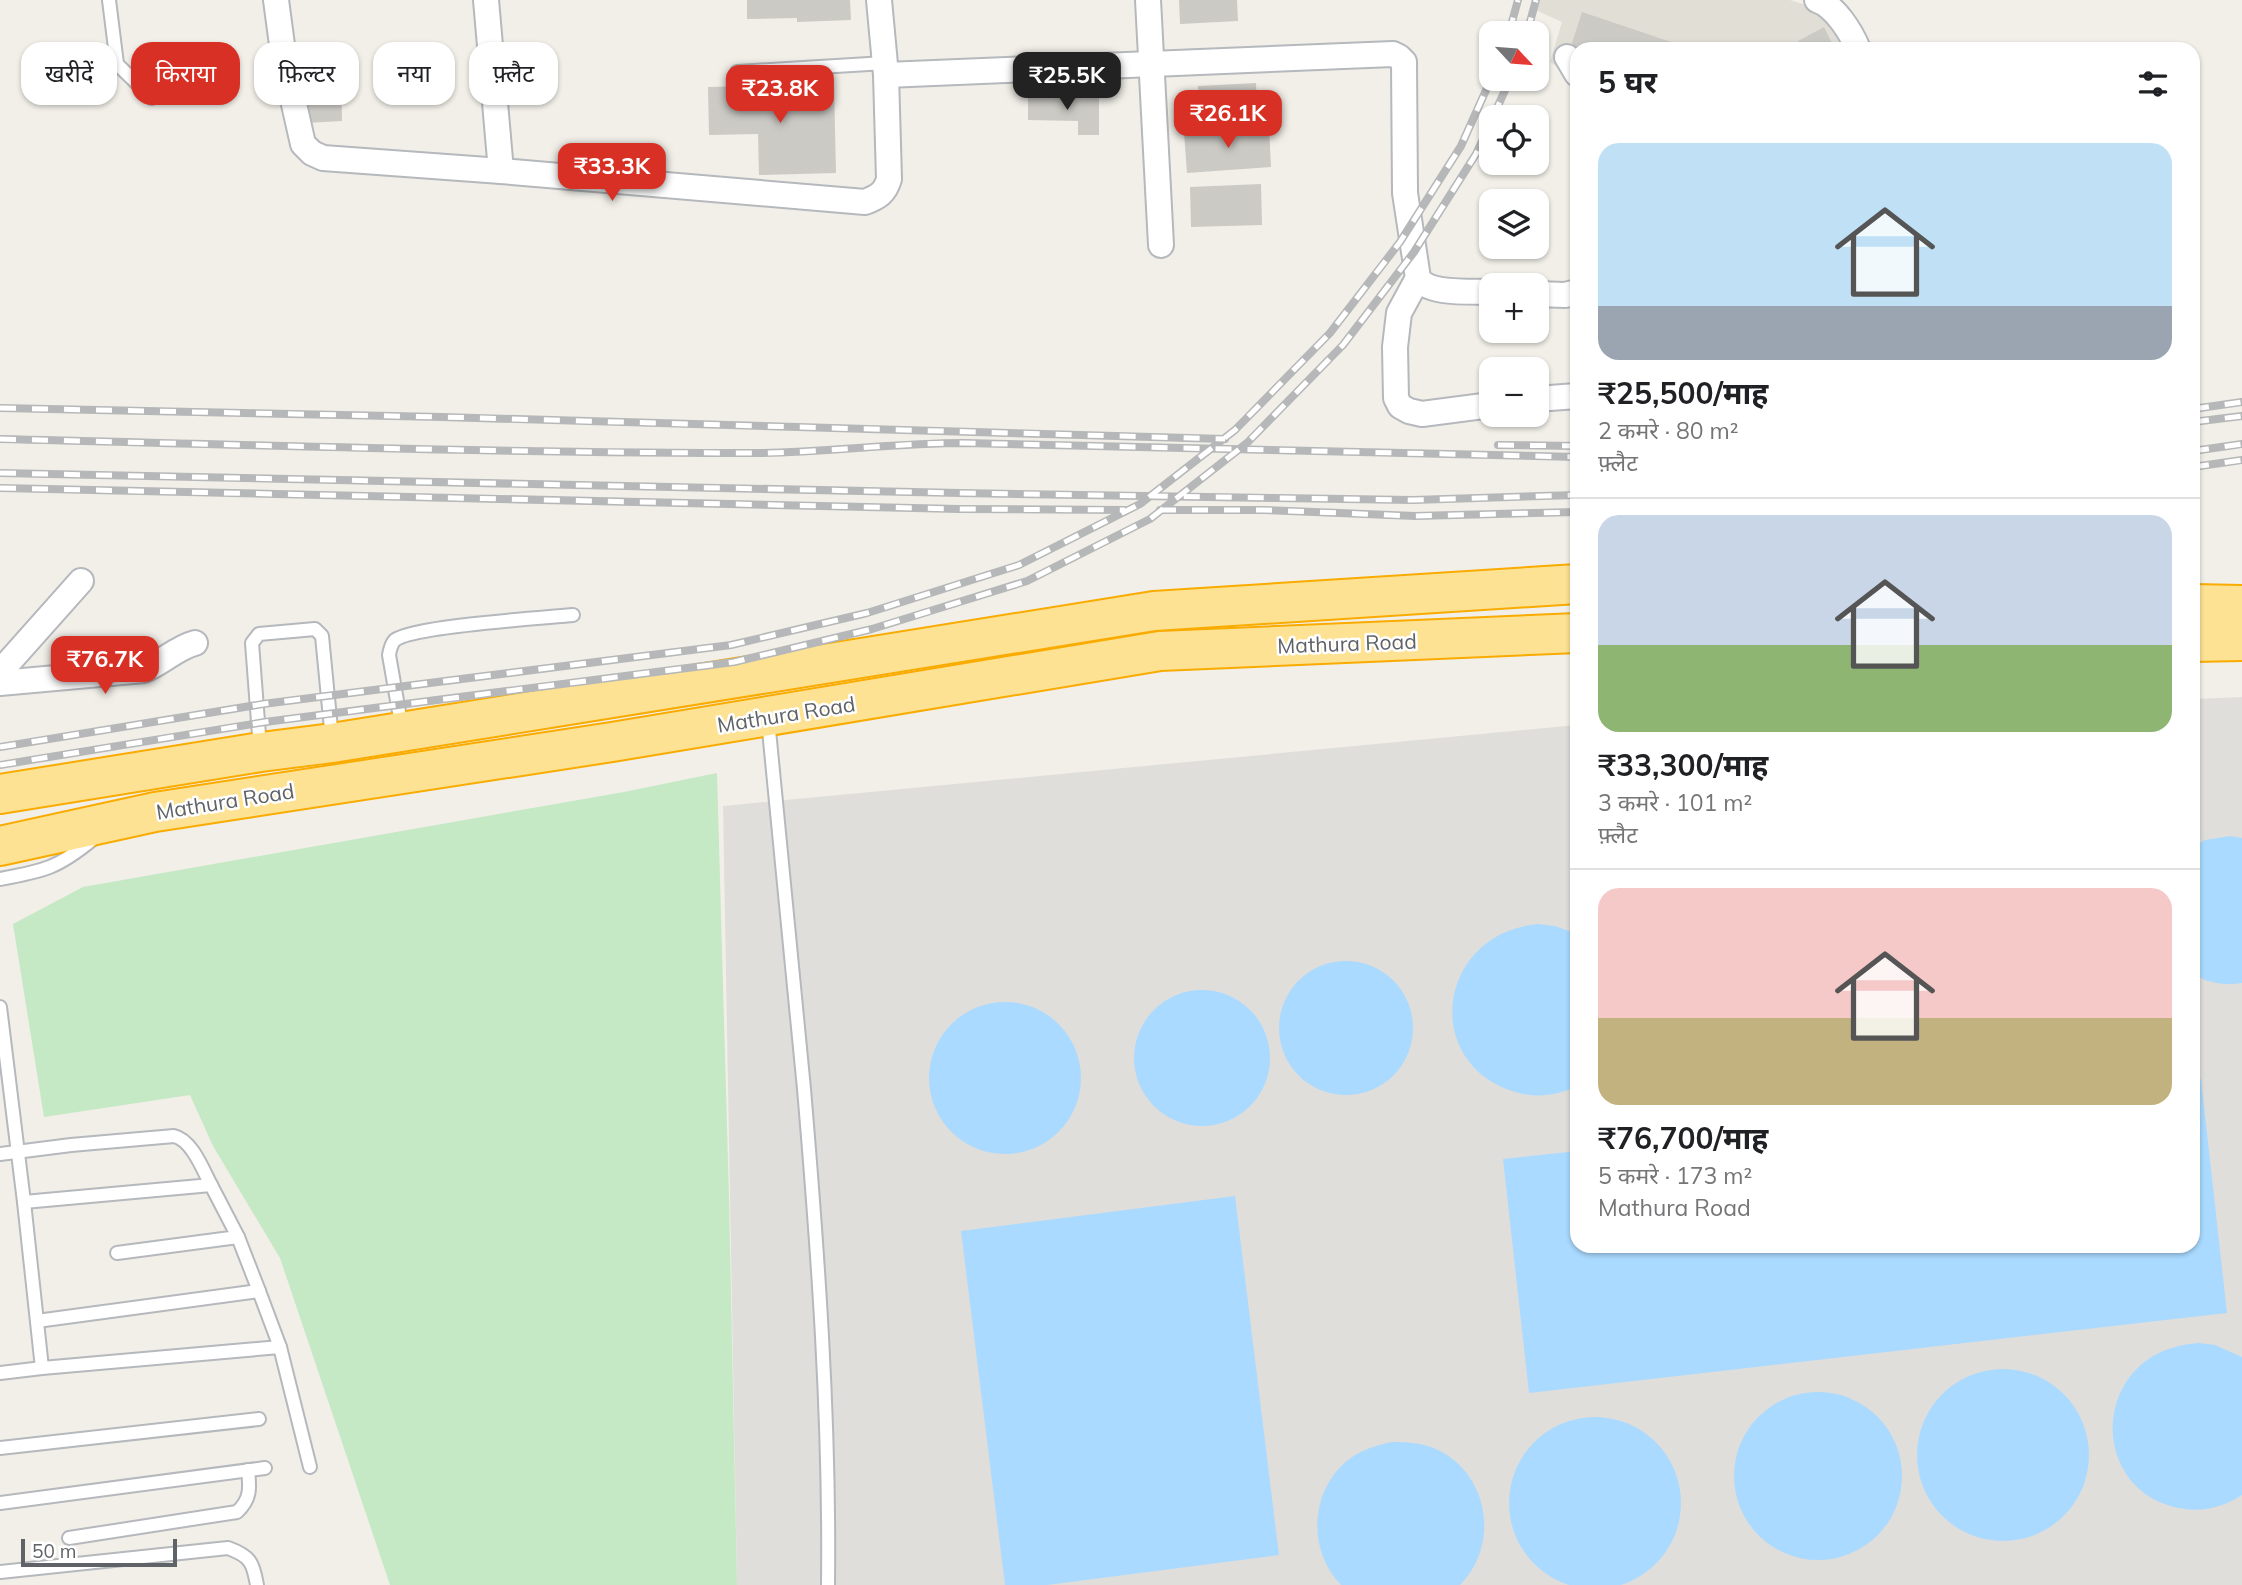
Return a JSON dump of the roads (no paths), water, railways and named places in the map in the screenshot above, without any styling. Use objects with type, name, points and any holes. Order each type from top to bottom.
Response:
[{"type":"highway","name":"Mathura Road","points":[[0,794],[1154,611],[1570,584]]},
{"type":"highway","points":[[2200,604],[2242,605]]},
{"type":"highway","name":"Mathura Road","points":[[0,846],[155,812],[612,743],[1160,651],[1570,634]]},
{"type":"highway","points":[[2200,642],[2242,641]]},
{"type":"street","points":[[276,0],[287,72],[303,144],[323,159],[501,171],[865,202],[878,197],[886,189],[889,179],[885,69],[879,0]]},
{"type":"street","points":[[486,0],[501,171]]},
{"type":"street","points":[[1148,0],[1161,245]]},
{"type":"street","points":[[1817,0],[1826,3],[1855,42]]},
{"type":"street","points":[[885,69],[1275,61],[1393,54],[1404,62],[1405,193],[1418,278],[1426,287],[1479,291]]},
{"type":"street","points":[[1418,278],[1399,313],[1395,347],[1396,398],[1400,406],[1422,414],[1479,407]]},
{"type":"street","points":[[1549,294],[1570,294]]},
{"type":"street","points":[[1549,398],[1570,397]]},
{"type":"street","points":[[0,672],[81,581]]},
{"type":"street","points":[[0,683],[144,670],[195,643]]},
{"type":"lane","points":[[109,0],[117,64],[131,78]]},
{"type":"lane","points":[[737,72],[885,69]]},
{"type":"lane","points":[[403,731],[389,654],[396,639],[429,630],[573,615]]},
{"type":"lane","points":[[261,752],[253,643],[260,634],[315,629],[322,636],[332,743]]},
{"type":"lane","points":[[768,716],[816,1224],[829,1496],[828,1585]]},
{"type":"lane","points":[[0,879],[38,872],[59,864],[115,821]]},
{"type":"lane","points":[[0,1007],[42,1368]]},
{"type":"lane","points":[[0,1154],[174,1136],[187,1143],[238,1237],[259,1291],[280,1348],[310,1467]]},
{"type":"lane","points":[[24,1202],[211,1185]]},
{"type":"lane","points":[[117,1253],[238,1237]]},
{"type":"lane","points":[[37,1321],[259,1291]]},
{"type":"lane","points":[[0,1373],[280,1348]]},
{"type":"lane","points":[[0,1448],[259,1419]]},
{"type":"lane","points":[[0,1503],[265,1468]]},
{"type":"lane","points":[[69,1538],[237,1512],[244,1506],[251,1490],[247,1470]]},
{"type":"lane","points":[[0,1572],[228,1548],[248,1558],[254,1568],[257,1585]]},
{"type":"water","points":[[2230,836],[2242,838],[2242,983],[2217,983],[2200,977],[2200,842]]},
{"type":"water","points":[[1538,924],[1570,931],[1570,1089],[1562,1092],[1523,1094],[1485,1077],[1465,1055],[1454,1029],[1453,1001],[1461,974],[1478,951],[1504,933]]},
{"type":"water","points":[[1346,961],[1371,967],[1393,981],[1407,1003],[1413,1028],[1407,1053],[1393,1075],[1371,1089],[1346,1095],[1321,1089],[1299,1075],[1285,1053],[1279,1028],[1285,1003],[1299,981],[1321,967]]},
{"type":"water","points":[[1202,990],[1228,995],[1250,1010],[1265,1032],[1270,1058],[1265,1084],[1250,1106],[1228,1121],[1202,1126],[1176,1121],[1154,1106],[1139,1084],[1134,1058],[1139,1032],[1154,1010],[1176,995]]},
{"type":"water","points":[[1005,1002],[1034,1007],[1059,1024],[1076,1049],[1081,1078],[1076,1107],[1059,1132],[1034,1149],[1005,1154],[976,1149],[951,1132],[934,1107],[929,1078],[934,1049],[951,1024],[976,1007]]},
{"type":"water","points":[[2200,1079],[2227,1313],[1529,1393],[1503,1159],[1570,1152],[1570,1253],[2200,1253]]},
{"type":"water","points":[[1235,1196],[1279,1555],[1047,1585],[1005,1585],[961,1231]]},
{"type":"water","points":[[2199,1343],[2215,1345],[2242,1357],[2242,1495],[2215,1507],[2192,1510],[2152,1498],[2129,1478],[2116,1452],[2113,1423],[2119,1395],[2136,1370],[2162,1351]]},
{"type":"water","points":[[2003,1369],[2036,1376],[2064,1394],[2082,1422],[2089,1455],[2082,1488],[2064,1516],[2036,1534],[2003,1541],[1970,1534],[1942,1516],[1924,1488],[1917,1455],[1924,1422],[1942,1394],[1970,1376]]},
{"type":"water","points":[[1818,1392],[1850,1399],[1865,1406],[1877,1417],[1888,1429],[1895,1444],[1902,1476],[1895,1508],[1888,1523],[1877,1535],[1865,1546],[1850,1553],[1818,1560],[1786,1553],[1771,1546],[1759,1535],[1748,1523],[1741,1508],[1734,1476],[1741,1444],[1748,1429],[1759,1417],[1771,1406],[1786,1399]]},
{"type":"water","points":[[1578,1419],[1612,1419],[1643,1432],[1656,1442],[1666,1455],[1679,1486],[1679,1520],[1666,1551],[1656,1564],[1643,1574],[1615,1586],[1575,1586],[1547,1574],[1534,1564],[1524,1551],[1511,1520],[1511,1486],[1524,1455],[1534,1442],[1547,1432]]},
{"type":"water","points":[[1392,1442],[1429,1446],[1440,1451],[1470,1477],[1479,1495],[1484,1532],[1480,1551],[1472,1569],[1460,1585],[1341,1585],[1322,1555],[1318,1538],[1320,1504],[1335,1473],[1353,1456],[1369,1448]]},
{"type":"railway","points":[[1512,21],[1518,0]]},
{"type":"railway","points":[[1530,21],[1536,0]]},
{"type":"railway","points":[[0,747],[263,704],[731,645],[867,613],[1019,565],[1140,504],[1235,430],[1330,333],[1400,242],[1461,146],[1486,91]]},
{"type":"railway","points":[[1498,105],[1505,91]]},
{"type":"railway","points":[[0,765],[265,722],[734,662],[872,629],[1027,581],[1150,519],[1247,443],[1343,345],[1414,252],[1479,148]]},
{"type":"railway","points":[[2200,408],[2242,402]]},
{"type":"railway","points":[[0,408],[442,417],[1225,439]]},
{"type":"railway","points":[[2200,421],[2242,416]]},
{"type":"railway","points":[[0,439],[668,453],[763,453],[964,443],[1570,457]]},
{"type":"railway","points":[[2200,450],[2242,444]]},
{"type":"railway","points":[[1498,445],[1570,446]]},
{"type":"railway","points":[[2200,466],[2242,460]]},
{"type":"railway","points":[[0,473],[1413,500],[1570,495]]},
{"type":"railway","points":[[0,488],[959,509],[1125,510]]},
{"type":"railway","points":[[1160,510],[1264,510],[1415,516],[1570,512]]}]
